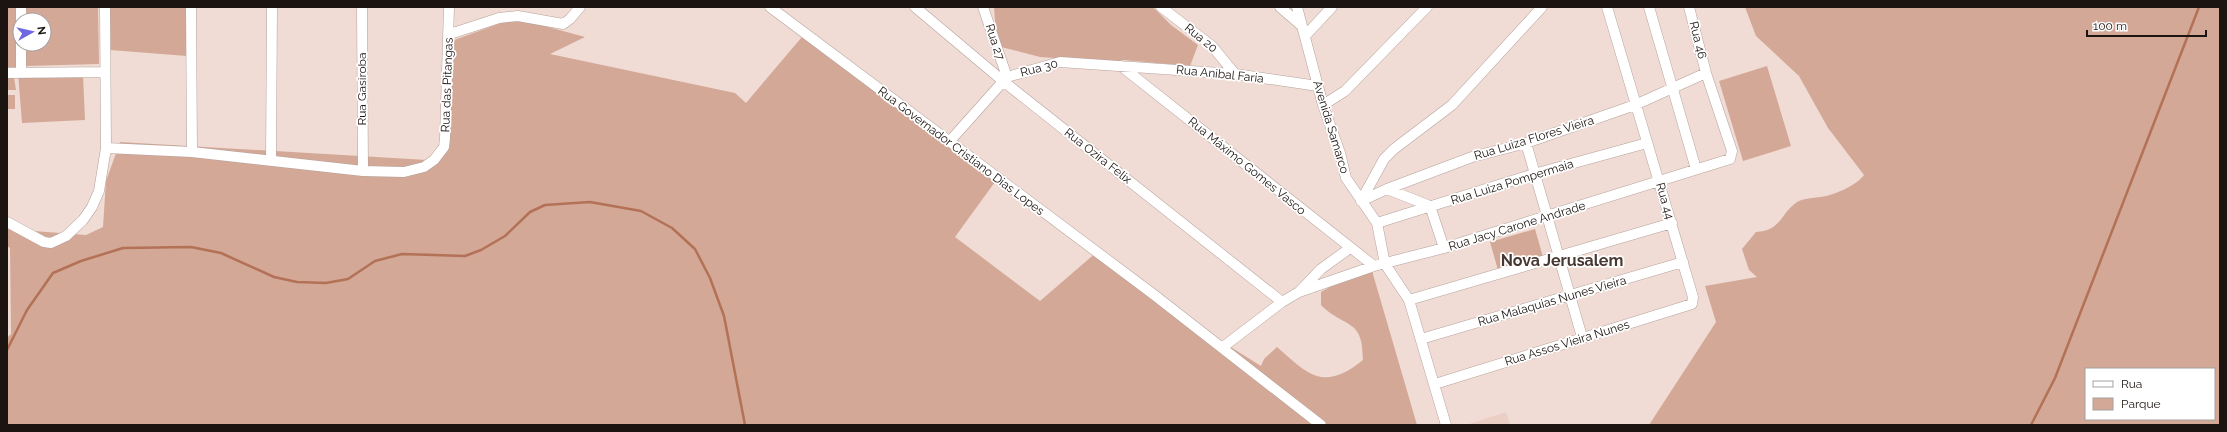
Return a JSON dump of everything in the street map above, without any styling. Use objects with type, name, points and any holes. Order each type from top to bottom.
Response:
[{"type":"street","points":[[7,222],[44,242],[58,241],[66,236],[83,220],[92,207],[99,191],[106,148],[105,7]]},
{"type":"street","points":[[191,7],[192,152]]},
{"type":"street","points":[[271,159],[272,7]]},
{"type":"street","name":"Rua Gasiroba","points":[[362,7],[363,170]]},
{"type":"street","name":"Rua das Pitangas","points":[[363,170],[414,170],[434,160],[444,147],[450,34],[449,7]]},
{"type":"street","points":[[450,34],[499,18],[518,16],[563,24],[570,20],[580,7]]},
{"type":"street","name":"Rua Governador Cristiano Dias Lopes","points":[[770,7],[1223,347],[1322,425]]},
{"type":"street","name":"Rua Ozira Felix","points":[[915,7],[1282,302]]},
{"type":"street","name":"Rua 27","points":[[983,7],[1005,79]]},
{"type":"street","name":"Rua 20","points":[[1161,7],[1212,46],[1236,74]]},
{"type":"street","points":[[1280,7],[1303,31],[1332,7]]},
{"type":"street","name":"Avenida Samarco","points":[[1296,7],[1323,105],[1340,153],[1346,178],[1377,223],[1385,264]]},
{"type":"street","points":[[1323,105],[1345,91],[1427,7]]},
{"type":"street","points":[[1361,201],[1384,159],[1394,149],[1452,105],[1542,7]]},
{"type":"street","name":"Rua 44","points":[[1607,7],[1635,105],[1660,180],[1693,297]]},
{"type":"street","points":[[1649,7],[1696,169]]},
{"type":"street","name":"Rua 46","points":[[1689,7],[1706,73],[1733,154],[1730,159],[1696,169]]},
{"type":"street","points":[[21,52],[21,73]]},
{"type":"street","name":"Rua 30","points":[[1005,79],[1060,62],[1121,66]]},
{"type":"street","name":"Rua Anibal Faria","points":[[1121,66],[1236,74],[1318,86]]},
{"type":"street","name":"Rua Máximo Gomes Vasco","points":[[1121,66],[1374,266]]},
{"type":"street","points":[[7,73],[105,72]]},
{"type":"street","name":"Rua Luiza Flores Vieira","points":[[1361,201],[1387,189],[1472,157],[1526,143],[1635,105],[1706,73]]},
{"type":"street","points":[[949,142],[1005,79]]},
{"type":"street","points":[[1526,143],[1546,217],[1582,337]]},
{"type":"street","name":"Rua Luiza Pompermaia","points":[[1377,223],[1534,174],[1647,143]]},
{"type":"street","points":[[106,148],[192,152],[271,159],[363,170]]},
{"type":"street","name":"Rua Jacy Carone Andrade","points":[[1299,292],[1374,266],[1444,248],[1696,169]]},
{"type":"street","points":[[1387,189],[1430,206],[1444,248]]},
{"type":"street","points":[[1409,300],[1672,223]]},
{"type":"street","points":[[1223,347],[1282,302],[1299,292],[1321,269],[1350,248]]},
{"type":"street","name":"Rua Malaquias Nunes Vieira","points":[[1421,339],[1683,262]]},
{"type":"street","points":[[1385,264],[1409,300],[1446,425]]},
{"type":"street","name":"Rua Assos Vieira Nunes","points":[[1435,384],[1582,337],[1689,307],[1692,304],[1693,297]]},
{"type":"shaded area","points":[[1506,412],[1510,425],[1466,425]]},
{"type":"green space","points":[[7,7],[16,7],[16,12],[12,12],[12,52],[16,52],[16,67],[7,67]]},
{"type":"green space","points":[[26,7],[98,7],[99,64],[25,66],[26,52],[52,52],[52,12],[26,12]]},
{"type":"green space","points":[[110,7],[186,7],[187,56],[110,50]]},
{"type":"green space","points":[[994,7],[1153,7],[1171,25],[1198,45],[1190,66],[1123,60],[1115,62],[1040,57],[997,46]]},
{"type":"green space","points":[[1745,7],[2220,7],[2220,425],[1649,425],[1716,322],[1705,286],[1757,277],[1749,270],[1742,249],[1756,232],[1771,229],[1797,202],[1838,192],[1856,183],[1864,175],[1828,128],[1799,76],[1756,36]]},
{"type":"green space","points":[[515,18],[585,37],[550,54],[735,93],[746,103],[807,31],[1000,175],[955,237],[1040,301],[1098,251],[1205,331],[1261,366],[1264,359],[1277,347],[1298,365],[1317,376],[1327,377],[1337,375],[1349,370],[1363,360],[1360,337],[1356,330],[1321,305],[1321,292],[1370,264],[1417,425],[7,425],[7,338],[11,334],[10,248],[7,246],[7,229],[86,235],[103,227],[106,181],[120,142],[427,160],[439,152],[446,43]]},
{"type":"green space","points":[[1767,66],[1791,146],[1743,161],[1719,81]]},
{"type":"green space","points":[[18,73],[83,75],[85,120],[22,123]]},
{"type":"green space","points":[[7,77],[14,77],[16,90],[7,90]]},
{"type":"green space","points":[[7,95],[15,95],[15,109],[7,109]]},
{"type":"green space","points":[[1535,229],[1543,257],[1498,270],[1490,242]]},
{"type":"waterway","points":[[2031,425],[2055,378],[2199,7]]},
{"type":"waterway","points":[[7,350],[27,310],[53,273],[81,261],[123,248],[191,247],[221,253],[274,277],[297,282],[326,283],[348,279],[375,261],[402,254],[465,256],[481,250],[505,236],[530,212],[545,205],[590,202],[641,211],[672,228],[695,249],[710,278],[724,316],[745,425]]},
{"type":"district","name":"Nova Jerusalem","points":[[1562,260]]}]
